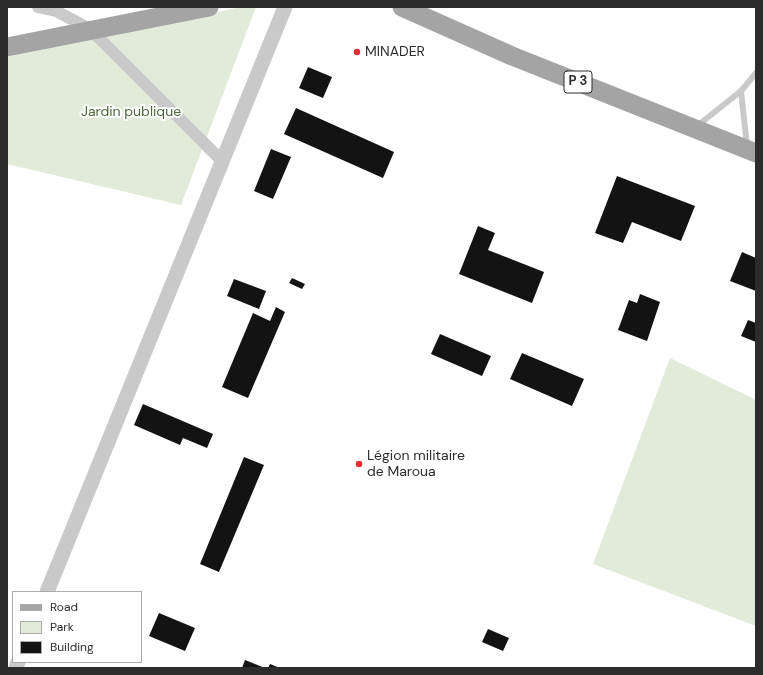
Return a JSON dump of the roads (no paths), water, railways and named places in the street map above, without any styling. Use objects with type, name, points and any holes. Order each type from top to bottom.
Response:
[{"type":"main road","points":[[7,47],[209,7]]},
{"type":"main road","name":"P 3","points":[[402,7],[512,56],[752,151]]},
{"type":"street","points":[[38,7],[55,9],[90,30],[223,162]]},
{"type":"street","points":[[47,591],[285,7]]},
{"type":"lane","points":[[694,128],[741,91],[756,72]]},
{"type":"lane","points":[[741,91],[752,151]]},
{"type":"place","name":"MINADER","points":[[357,52]]},
{"type":"place","name":"Légion militaire de Maroua","points":[[359,464]]},
{"type":"park label","name":"Jardin publique","points":[[131,112]]}]
